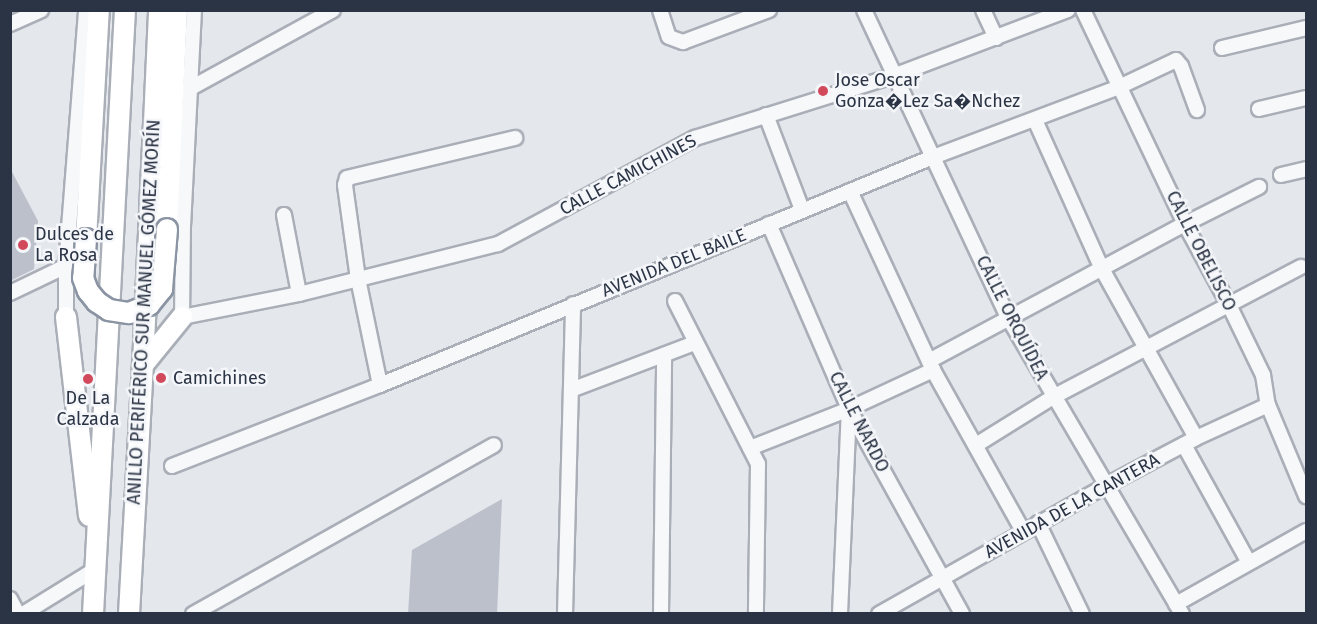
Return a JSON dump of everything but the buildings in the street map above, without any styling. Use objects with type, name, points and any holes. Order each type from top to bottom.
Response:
[{"type":"highway","points":[[99,10],[83,278],[88,291],[97,302],[109,310],[129,313],[149,305],[162,289],[177,10]]},
{"type":"highway","name":"ANILLO PERIFÉRICO SUR MANUEL GÓMEZ MORÍN","points":[[93,614],[125,10]]},
{"type":"highway","name":"ANILLO PERIFÉRICO SUR MANUEL GÓMEZ MORÍN","points":[[129,614],[159,10]]},
{"type":"highway","points":[[66,317],[96,569]]},
{"type":"highway","points":[[143,365],[182,318]]},
{"type":"street","points":[[10,24],[41,10]]},
{"type":"street","points":[[66,317],[66,266],[86,10]]},
{"type":"street","points":[[182,318],[189,88],[194,10]]},
{"type":"street","points":[[189,88],[333,10]]},
{"type":"street","points":[[660,10],[672,40],[683,42],[769,10]]},
{"type":"street","name":"CALLE ORQUÍDEA","points":[[864,10],[1009,319],[1179,609]]},
{"type":"street","points":[[983,10],[996,38]]},
{"type":"street","name":"CALLE CAMICHINES","points":[[182,318],[298,294],[498,244],[695,138],[893,76],[1068,10]]},
{"type":"street","name":"CALLE OBELISCO","points":[[1083,10],[1185,224],[1229,305],[1263,375],[1268,405],[1306,496]]},
{"type":"street","points":[[1222,48],[1306,28]]},
{"type":"street","name":"AVENIDA DEL BAILE","points":[[172,466],[380,385],[933,157],[1119,87],[1176,60],[1181,66],[1197,110]]},
{"type":"street","points":[[1259,110],[1306,98]]},
{"type":"street","points":[[766,115],[802,210]]},
{"type":"street","points":[[1035,120],[1102,269],[1144,347],[1248,561]]},
{"type":"street","points":[[380,385],[358,279],[345,185],[347,178],[515,138]]},
{"type":"street","points":[[1281,175],[1306,169]]},
{"type":"street","points":[[750,448],[849,409],[931,365],[1009,319],[1185,224],[1259,187]]},
{"type":"street","points":[[850,191],[931,365],[1023,531]]},
{"type":"street","points":[[284,215],[298,294]]},
{"type":"street","name":"CALLE NARDO","points":[[769,224],[849,409],[962,614]]},
{"type":"street","points":[[10,293],[66,266]]},
{"type":"street","points":[[976,445],[1053,397],[1144,347],[1301,267]]},
{"type":"street","points":[[675,301],[758,464],[756,614]]},
{"type":"street","points":[[565,614],[573,304]]},
{"type":"street","points":[[571,390],[695,343]]},
{"type":"street","points":[[661,614],[664,355]]},
{"type":"street","name":"AVENIDA DE LA CANTERA","points":[[879,614],[1105,486],[1190,441],[1268,405]]},
{"type":"street","points":[[840,614],[849,409]]},
{"type":"street","points":[[193,614],[495,446]]},
{"type":"street","points":[[1038,523],[1082,614]]},
{"type":"street","points":[[1179,609],[1248,561],[1306,531]]},
{"type":"street","points":[[24,614],[96,569]]},
{"type":"street","points":[[10,599],[18,614]]},
{"type":"place","name":"Jose Oscar Gonza�Lez Sa�Nchez","points":[[823,91]]},
{"type":"place","name":"Dulces de La Rosa","points":[[23,245]]},
{"type":"place","name":"Camichines","points":[[161,378]]},
{"type":"place","name":"De La Calzada","points":[[88,379]]}]
